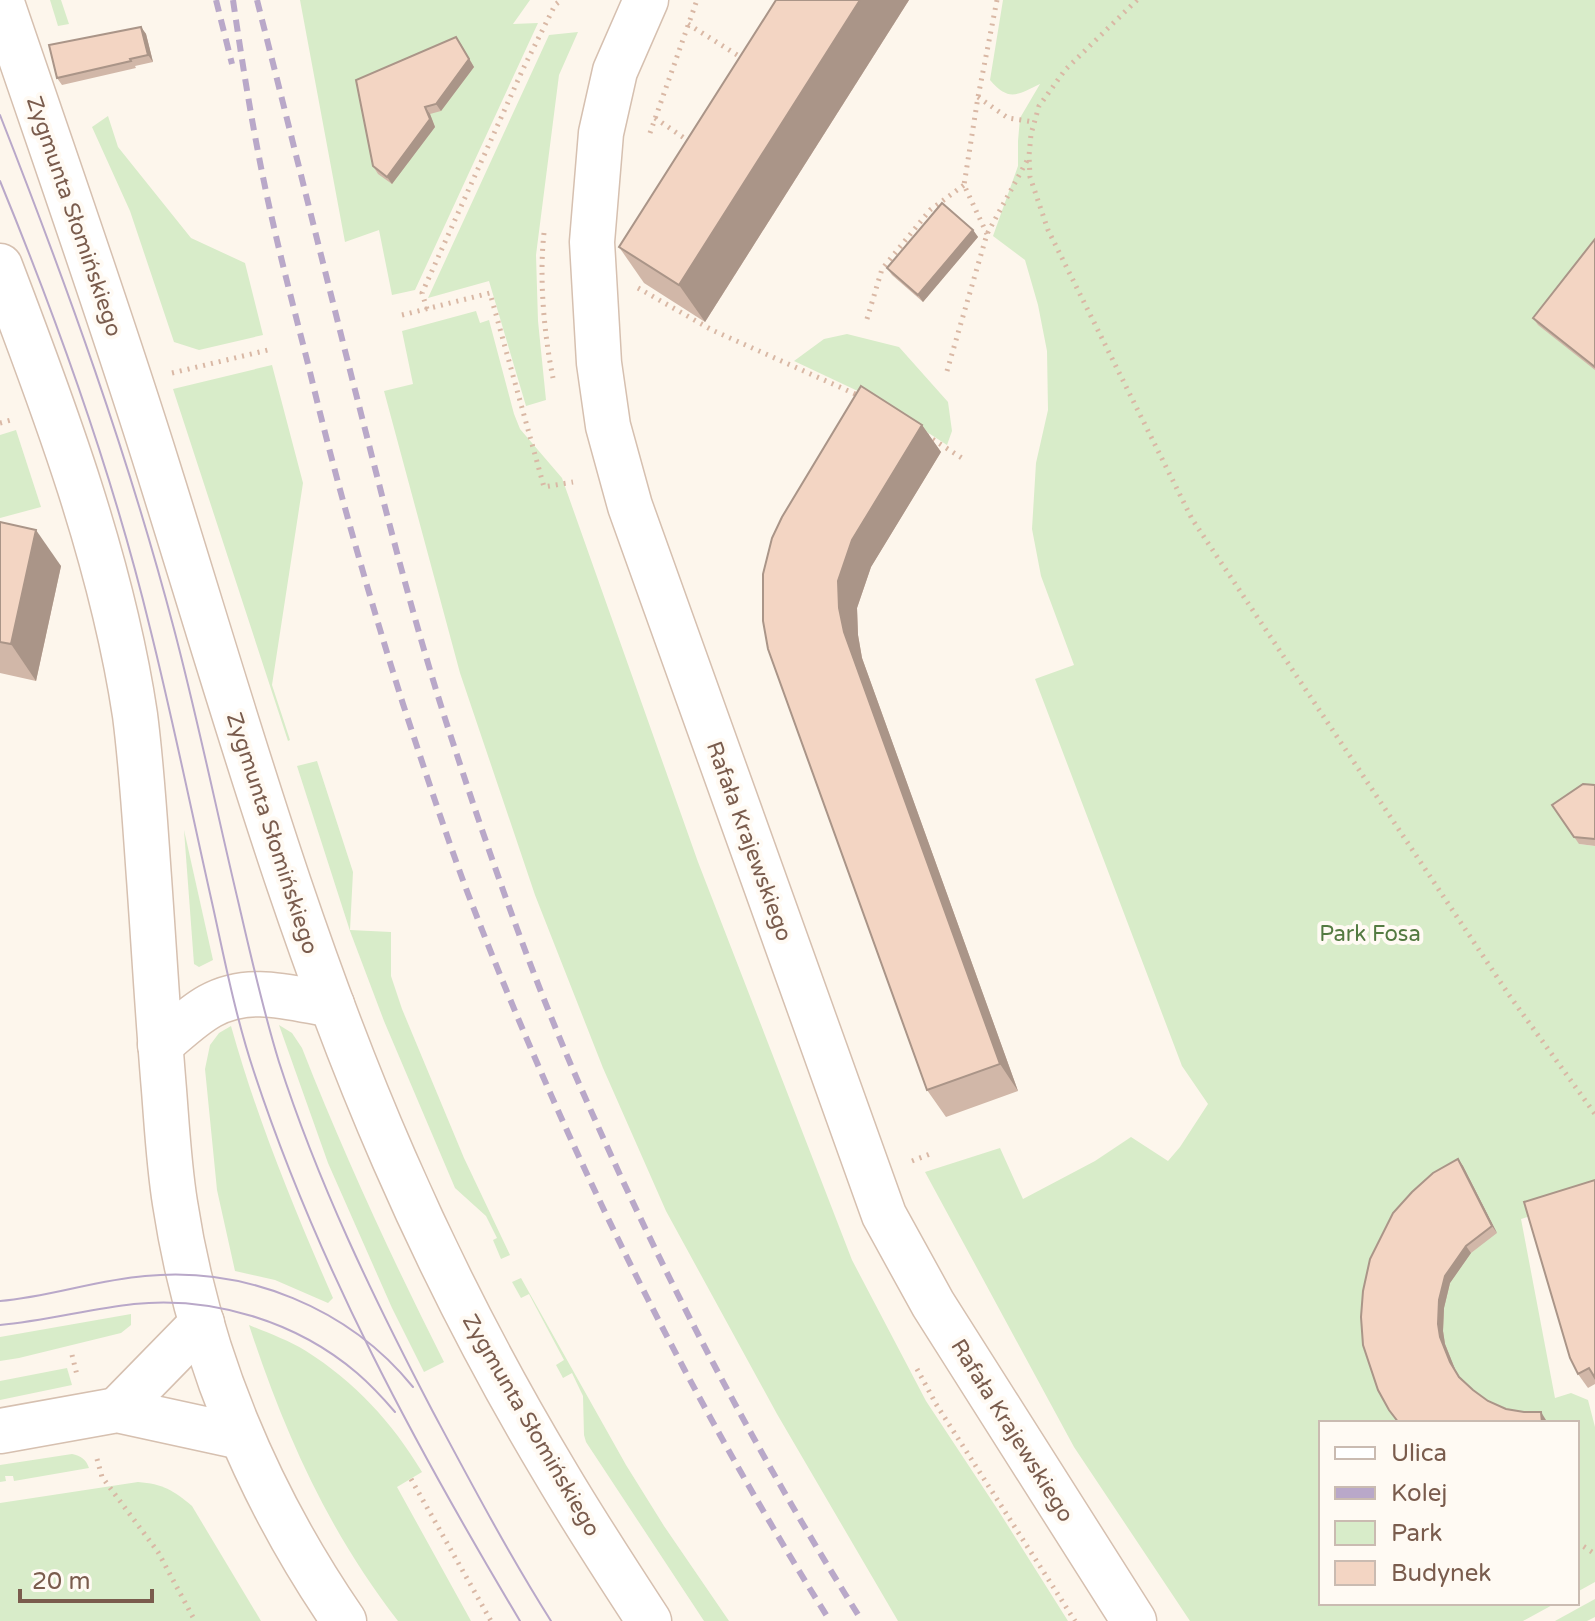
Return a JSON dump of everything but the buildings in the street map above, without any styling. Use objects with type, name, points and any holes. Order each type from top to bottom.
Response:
[{"type":"main road","name":"Zygmunta Słomińskiego","points":[[1,0],[119,346],[247,756],[302,925],[332,1005],[394,1158],[463,1305],[556,1474],[649,1621]]},
{"type":"main road","name":"Rafała Krajewskiego","points":[[646,0],[615,71],[601,133],[592,242],[599,363],[608,426],[630,506],[884,1215],[933,1304],[1134,1621]]},
{"type":"main road","points":[[0,266],[79,488],[101,559],[125,662],[143,790],[174,1201],[189,1276],[225,1398],[241,1437],[284,1524],[344,1621]]},
{"type":"main road","points":[[160,1045],[209,1007],[233,997],[259,993],[332,1005]]},
{"type":"main road","points":[[117,1410],[202,1323]]},
{"type":"main road","points":[[0,1431],[117,1410],[241,1437]]},
{"type":"path","points":[[427,309],[422,293],[523,69],[555,5],[561,0]]},
{"type":"path","points":[[650,133],[697,0]]},
{"type":"path","points":[[987,234],[964,185],[997,0]]},
{"type":"path","points":[[1137,0],[1065,70],[1039,106],[1029,156],[1030,177],[1048,230],[1192,519],[1509,995],[1595,1114]]},
{"type":"path","points":[[688,24],[754,66]]},
{"type":"path","points":[[978,97],[1008,118],[1034,122]]},
{"type":"path","points":[[655,118],[700,148]]},
{"type":"path","points":[[947,371],[987,234],[1029,156]]},
{"type":"path","points":[[867,319],[882,269],[930,210],[964,185]]},
{"type":"path","points":[[630,283],[712,330],[870,401]]},
{"type":"path","points":[[402,315],[490,293],[544,487],[573,482]]},
{"type":"path","points":[[168,374],[268,350]]},
{"type":"path","points":[[0,423],[12,420]]},
{"type":"path","points":[[918,430],[965,460]]},
{"type":"path","points":[[912,1161],[930,1154]]},
{"type":"path","points":[[94,1447],[102,1477],[158,1552],[195,1621]]},
{"type":"path","points":[[411,1479],[491,1621]]},
{"type":"green space","points":[[50,0],[61,0],[69,24],[58,26]]},
{"type":"green space","points":[[300,0],[530,0],[513,24],[538,23],[415,290],[392,295],[379,230],[345,242]]},
{"type":"green space","name":"Park Fosa","points":[[1003,0],[1595,0],[1595,792],[1579,844],[1595,846],[1595,1197],[1521,1219],[1555,1398],[1571,1393],[1588,1400],[1595,1427],[1595,1582],[1579,1591],[1579,1421],[1319,1421],[1319,1605],[1552,1605],[1523,1621],[1190,1621],[1074,1447],[925,1172],[1000,1148],[1023,1199],[1095,1161],[1131,1137],[1168,1161],[1208,1104],[1182,1066],[1035,679],[1074,665],[1041,576],[1032,529],[1036,463],[1048,410],[1047,351],[1025,260],[993,236],[1018,166],[1020,118],[1040,84],[1008,94],[990,80]]},
{"type":"green space","points":[[578,32],[559,75],[536,255],[538,321],[546,400],[526,406],[489,281],[428,298],[549,35]]},
{"type":"green space","points":[[108,116],[118,147],[191,238],[245,263],[263,335],[199,350],[174,342],[130,211],[92,127]]},
{"type":"green space","points":[[476,311],[480,323],[489,320],[520,429],[562,478],[698,862],[852,1260],[926,1401],[1068,1621],[898,1621],[777,1414],[666,1211],[603,1068],[535,895],[460,673],[384,391],[413,384],[402,331]]},
{"type":"green space","points":[[847,334],[899,347],[948,402],[952,431],[947,445],[879,401],[794,361],[824,339]]},
{"type":"green space","points":[[272,365],[303,483],[272,685],[288,741],[173,389]]},
{"type":"green space","points":[[16,430],[41,507],[0,518],[0,435]]},
{"type":"green space","points":[[317,761],[353,872],[350,930],[391,932],[391,976],[402,1009],[464,1158],[510,1255],[501,1259],[493,1240],[497,1238],[486,1216],[455,1188],[384,1021],[350,931],[297,766]]},
{"type":"green space","points":[[184,830],[213,960],[199,967],[194,964]]},
{"type":"green space","points":[[279,1025],[292,1033],[302,1048],[369,1206],[444,1362],[424,1372],[328,1163]]},
{"type":"green space","points":[[231,1026],[277,1164],[333,1298],[328,1303],[275,1280],[235,1271],[217,1190],[205,1069],[210,1045],[219,1033]]},
{"type":"green space","points":[[521,1278],[626,1465],[729,1621],[704,1621],[586,1442],[583,1396],[572,1373],[563,1378],[556,1365],[564,1360],[529,1294],[521,1298],[512,1282]]},
{"type":"green space","points":[[131,1314],[131,1325],[121,1333],[0,1361],[0,1337]]},
{"type":"green space","points":[[249,1325],[292,1343],[324,1363],[371,1404],[398,1436],[422,1472],[397,1487],[471,1621],[398,1621],[350,1552],[310,1479],[277,1404]]},
{"type":"green space","points":[[67,1368],[72,1385],[0,1400],[0,1381]]},
{"type":"green space","points":[[72,1454],[83,1458],[89,1468],[14,1481],[13,1476],[5,1476],[6,1481],[0,1482],[0,1465]]},
{"type":"green space","points":[[138,1482],[167,1489],[192,1506],[261,1621],[0,1621],[0,1503]]},
{"type":"green space","points":[[1595,1599],[1595,1617],[1587,1621],[1555,1621]]},
{"type":"tram line","points":[[0,115],[49,242],[137,498],[174,629],[262,1003],[294,1107],[348,1239],[389,1325],[475,1490],[551,1621]]},
{"type":"tram line","points":[[0,181],[64,346],[119,514],[158,663],[236,1011],[254,1072],[308,1215],[372,1354],[444,1489],[520,1621]]},
{"type":"tram line","points":[[0,1301],[145,1276],[220,1278],[293,1298],[327,1315],[387,1359],[413,1387]]},
{"type":"tram line","points":[[0,1325],[134,1304],[193,1304],[223,1309],[252,1316],[307,1339],[357,1373],[395,1412]]},
{"type":"railway","points":[[216,0],[232,64]]},
{"type":"railway","points":[[233,0],[267,196],[330,453],[390,662],[465,886],[543,1076],[630,1262],[725,1444],[830,1621]]},
{"type":"railway","points":[[257,0],[415,617],[441,707],[518,930],[588,1104],[682,1303],[786,1496],[862,1621]]}]
